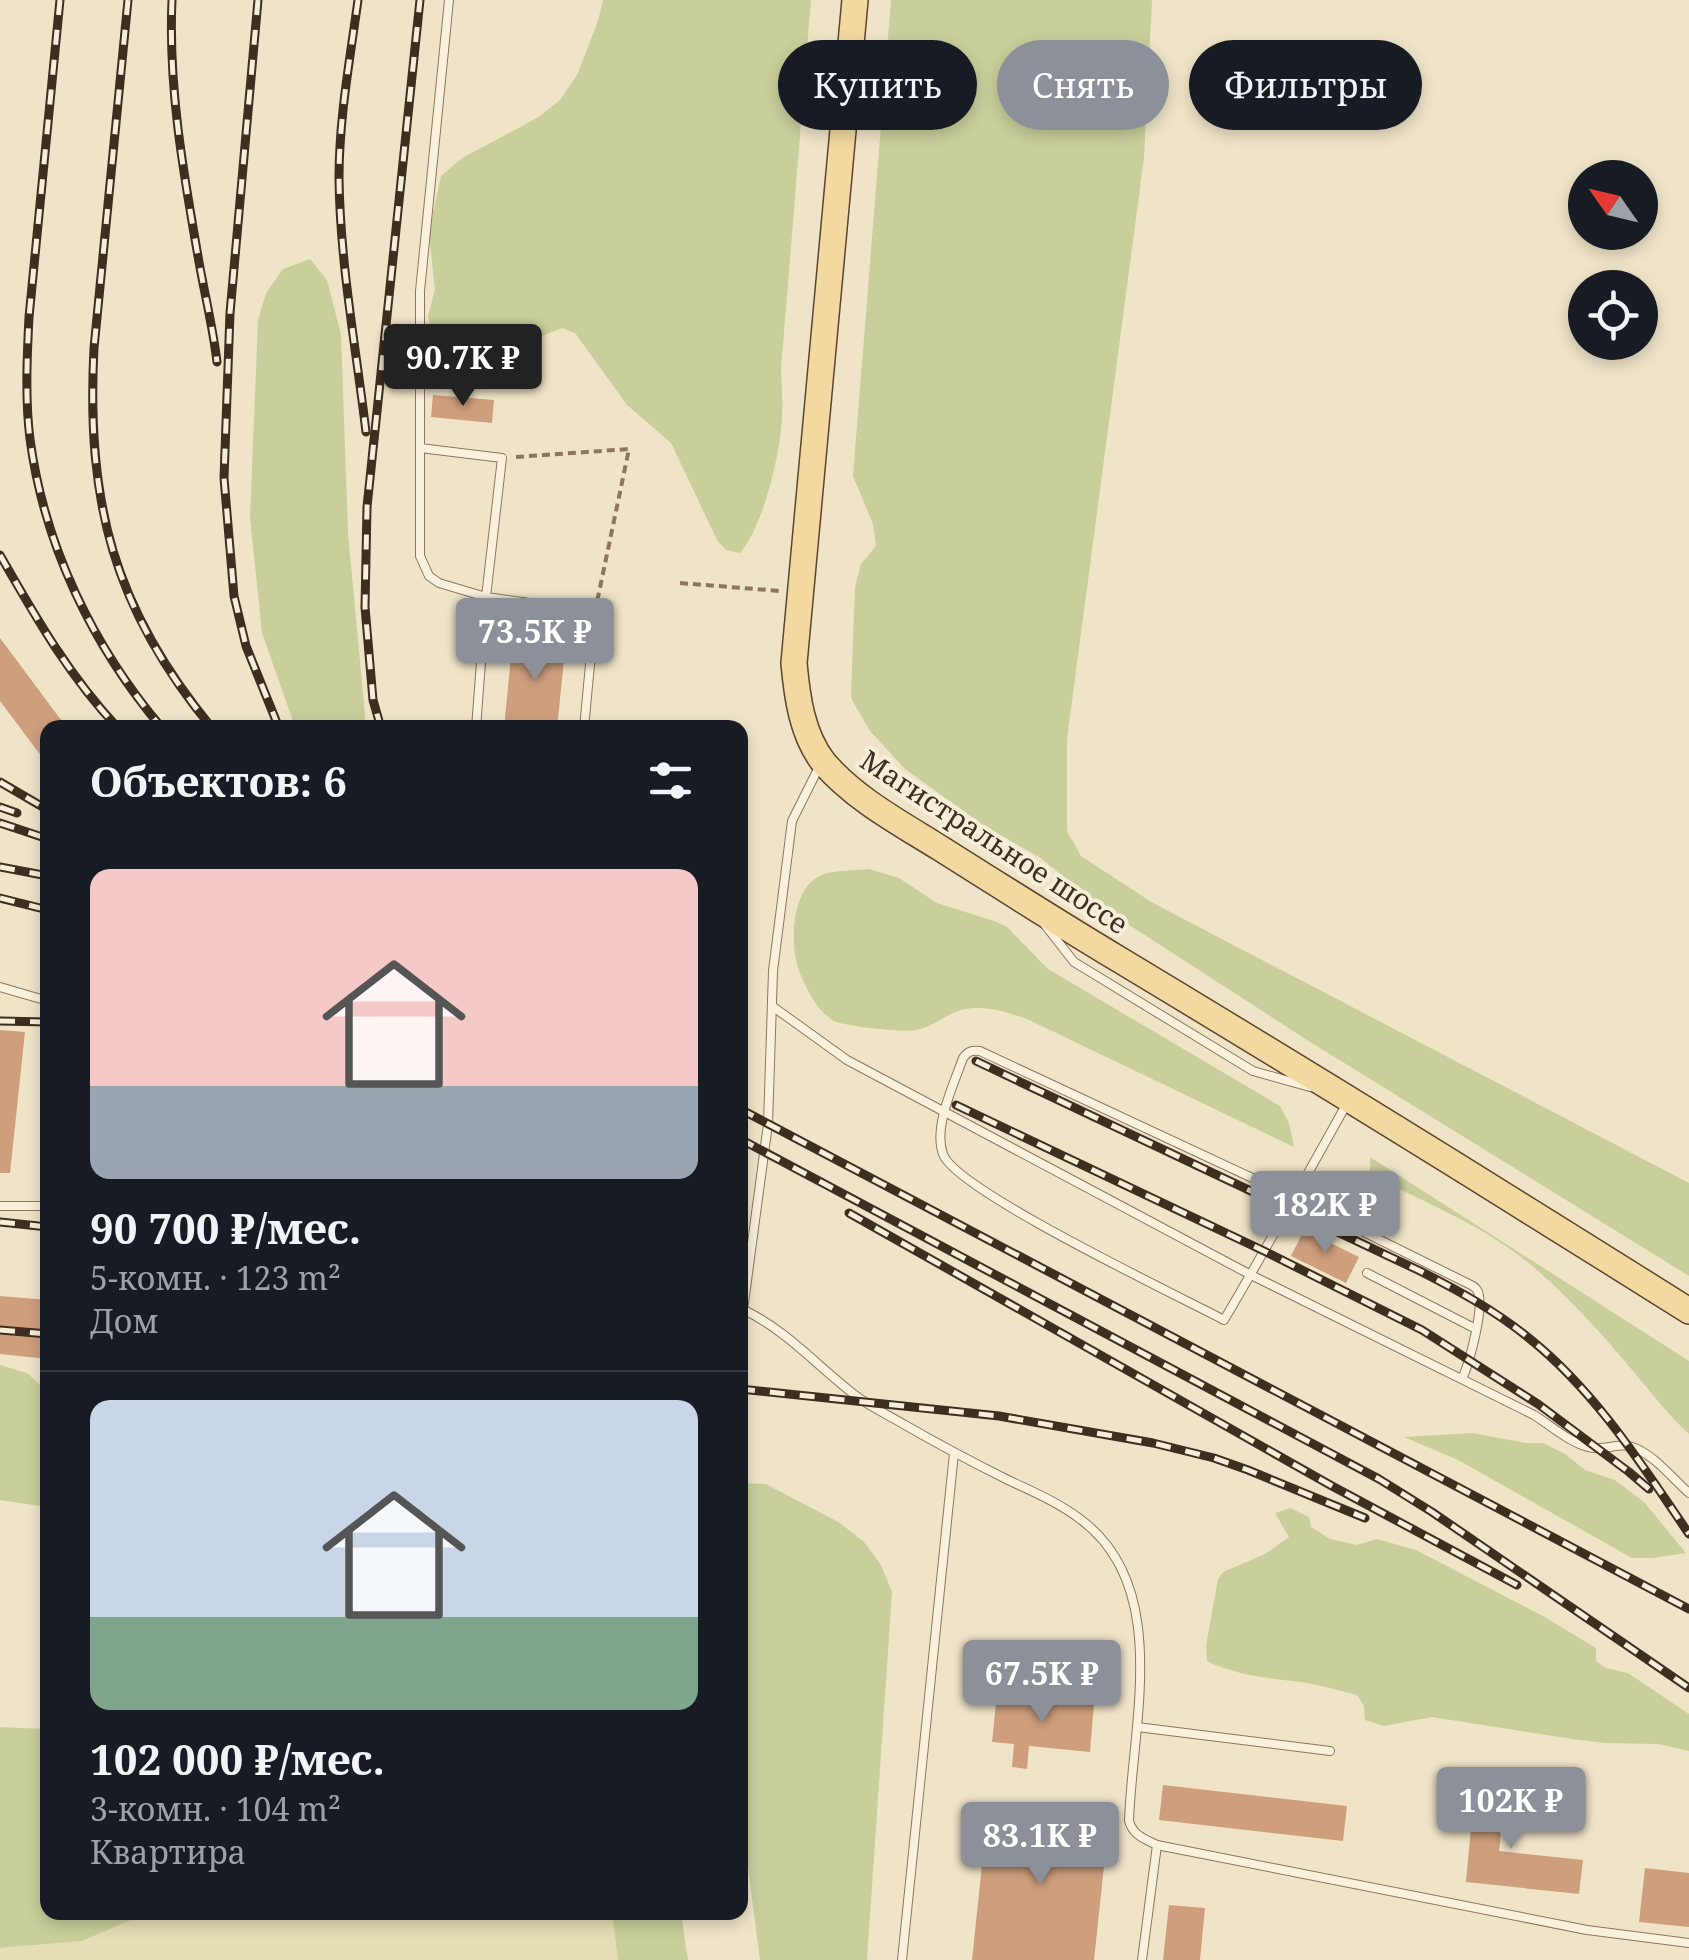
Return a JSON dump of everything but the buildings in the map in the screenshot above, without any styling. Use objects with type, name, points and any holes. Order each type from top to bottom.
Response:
[{"type":"main road","name":"Магистральное шоссе","points":[[855,0],[794,663],[797,699],[806,729],[822,760],[851,790],[1028,904],[1350,1098],[1689,1311]]},
{"type":"lane","points":[[449,0],[420,290],[420,556],[438,583],[486,597],[595,612],[585,720]]},
{"type":"lane","points":[[420,448],[502,458],[477,720]]},
{"type":"lane","points":[[748,1267],[768,1124],[773,972],[792,821],[822,760]]},
{"type":"lane","points":[[0,987],[40,1000]]},
{"type":"lane","points":[[772,1006],[847,1060],[1251,1275],[1534,1415],[1576,1442],[1588,1448],[1638,1449],[1689,1493]]},
{"type":"lane","points":[[1350,1098],[1293,1198],[1251,1275],[1224,1320],[1026,1217],[949,1165],[941,1151],[944,1111],[963,1058],[972,1050],[980,1051],[1293,1198],[1471,1284],[1480,1296],[1470,1361],[1462,1379]]},
{"type":"lane","points":[[0,1206],[40,1206]]},
{"type":"lane","points":[[1367,1274],[1476,1329]]},
{"type":"lane","points":[[748,1313],[776,1328],[861,1400],[1056,1504],[1081,1519],[1112,1550],[1128,1580],[1140,1664],[1128,1821],[1136,1834],[1156,1845],[1586,1930],[1689,1943]]},
{"type":"lane","points":[[902,1960],[954,1453]]},
{"type":"lane","points":[[1137,1727],[1330,1751]]},
{"type":"lane","points":[[1142,1960],[1156,1845]]},
{"type":"path","points":[[502,458],[630,449],[595,612]]},
{"type":"path","points":[[680,583],[800,593]]},
{"type":"shaded area","points":[[129,1920],[613,1920],[618,1960],[0,1960],[0,1948],[82,1941]]},
{"type":"green space","points":[[603,0],[811,0],[808,40],[778,40],[778,130],[800,130],[781,370],[781,433],[763,507],[740,553],[726,550],[717,540],[671,443],[627,405],[575,333],[562,328],[498,354],[469,352],[431,330],[428,316],[435,290],[429,233],[441,176],[462,158],[537,118],[560,100],[577,75]]},
{"type":"green space","points":[[891,0],[1152,0],[1150,40],[997,40],[997,130],[1145,130],[1067,739],[1067,831],[1081,856],[1153,903],[1689,1183],[1689,1276],[1307,1040],[1106,910],[1039,857],[986,827],[905,769],[870,731],[851,698],[855,587],[861,564],[876,546],[873,524],[853,476],[881,130],[977,130],[977,40],[888,40]]},
{"type":"green space","points":[[310,259],[327,280],[341,334],[348,533],[365,720],[293,720],[262,633],[250,517],[258,320],[266,293],[283,269]]},
{"type":"green space","points":[[869,869],[899,878],[937,903],[1007,927],[1048,969],[1280,1106],[1289,1123],[1294,1147],[1008,1013],[987,1008],[965,1009],[911,1031],[834,1021],[804,984],[796,960],[796,911],[805,890],[819,876]]},
{"type":"green space","points":[[1370,1157],[1689,1361],[1689,1434],[1584,1316],[1531,1265],[1473,1226],[1370,1174]]},
{"type":"green space","points":[[0,1365],[27,1373],[40,1385],[40,1506],[0,1500]]},
{"type":"green space","points":[[1472,1433],[1543,1443],[1585,1470],[1615,1480],[1644,1502],[1686,1553],[1632,1558],[1458,1460],[1404,1437]]},
{"type":"green space","points":[[748,1483],[766,1484],[840,1523],[864,1542],[881,1565],[892,1592],[867,1960],[760,1960],[748,1867]]},
{"type":"green space","points":[[1290,1508],[1309,1517],[1311,1527],[1330,1539],[1357,1545],[1377,1539],[1416,1550],[1596,1648],[1596,1661],[1606,1668],[1628,1673],[1689,1714],[1689,1751],[1658,1744],[1579,1740],[1432,1717],[1384,1726],[1365,1720],[1364,1706],[1357,1695],[1241,1673],[1207,1661],[1218,1579],[1223,1572],[1265,1554],[1289,1537],[1275,1513]]},
{"type":"green space","points":[[0,1727],[40,1729],[40,1920],[131,1920],[82,1941],[0,1948]]},
{"type":"green space","points":[[613,1920],[682,1920],[688,1960],[618,1960]]},
{"type":"railway","points":[[60,0],[29,317],[30,439],[47,517],[75,593],[114,664],[156,720]]},
{"type":"railway","points":[[128,0],[94,348],[95,455],[113,550],[129,595],[151,640],[206,720]]},
{"type":"railway","points":[[172,0],[178,132],[217,362]]},
{"type":"railway","points":[[258,0],[230,313],[224,478],[234,596],[246,646],[276,720]]},
{"type":"railway","points":[[358,0],[343,111],[339,178],[345,274],[366,432]]},
{"type":"railway","points":[[379,720],[373,700],[365,607],[367,507],[420,0]]},
{"type":"railway","points":[[0,555],[68,666],[111,720]]},
{"type":"railway","points":[[0,782],[40,805]]},
{"type":"railway","points":[[0,807],[17,813]]},
{"type":"railway","points":[[0,823],[40,836]]},
{"type":"railway","points":[[0,867],[40,874]]},
{"type":"railway","points":[[0,898],[40,908]]},
{"type":"railway","points":[[0,1021],[40,1022]]},
{"type":"railway","points":[[976,1061],[1420,1271],[1491,1310],[1530,1339],[1576,1382],[1617,1430],[1689,1534]]},
{"type":"railway","points":[[956,1105],[1422,1330],[1538,1404],[1649,1489]]},
{"type":"railway","points":[[748,1113],[1689,1609]]},
{"type":"railway","points":[[748,1143],[1379,1479],[1689,1688]]},
{"type":"railway","points":[[849,1213],[1332,1486],[1517,1585]]},
{"type":"railway","points":[[0,1222],[40,1226]]},
{"type":"railway","points":[[0,1330],[40,1333]]},
{"type":"railway","points":[[748,1390],[999,1416],[1153,1443],[1248,1470],[1365,1518]]}]
